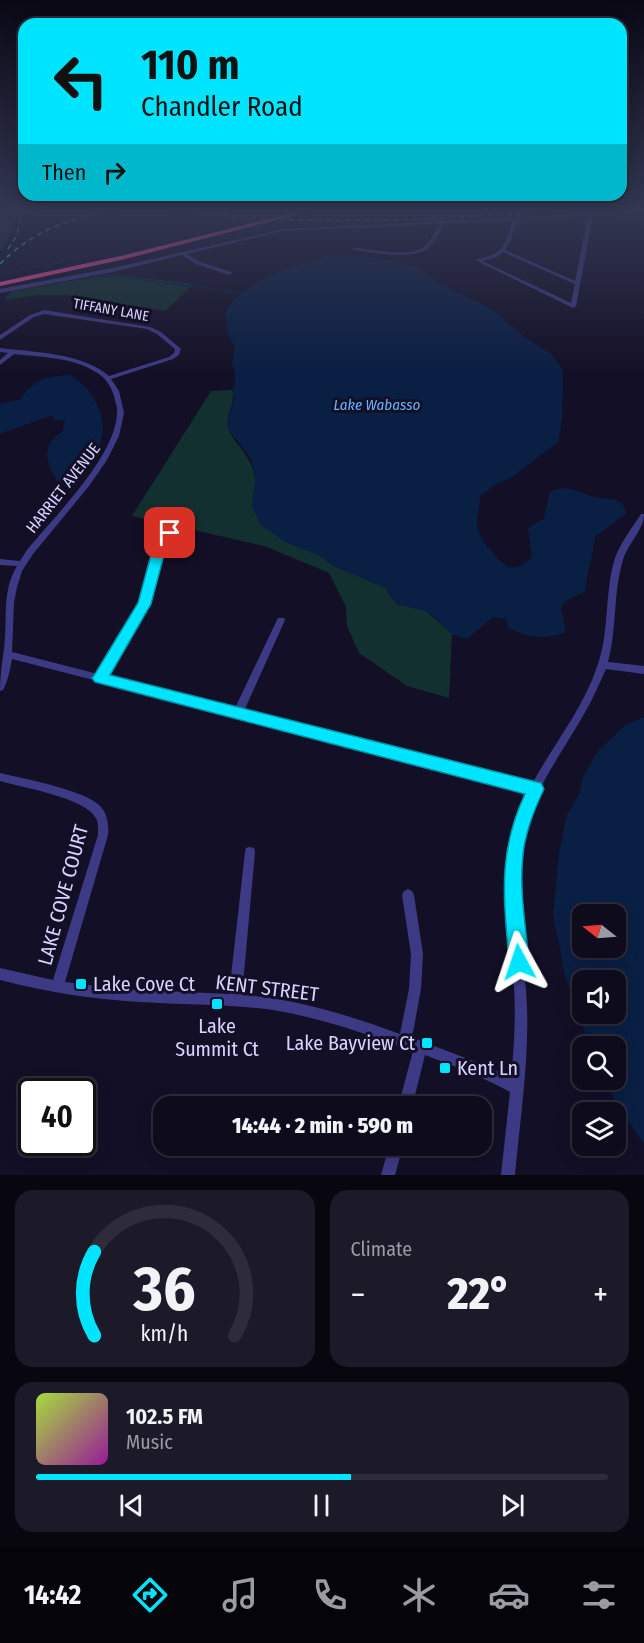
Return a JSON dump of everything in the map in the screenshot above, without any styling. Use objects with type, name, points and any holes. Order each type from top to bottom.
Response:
[{"type":"highway","points":[[0,279],[63,265]]},
{"type":"highway","points":[[0,284],[89,265]]},
{"type":"street","points":[[0,291],[136,265]]},
{"type":"street","points":[[204,265],[230,273]]},
{"type":"street","points":[[487,265],[573,306],[582,265]]},
{"type":"street","points":[[535,265],[578,284]]},
{"type":"street","name":"TIFFANY LANE","points":[[0,338],[35,314],[49,312],[148,328],[159,333],[178,349],[177,354],[171,358],[108,378]]},
{"type":"street","points":[[0,350],[84,364],[98,370],[108,378]]},
{"type":"street","points":[[0,363],[12,352]]},
{"type":"street","name":"HARRIET AVENUE","points":[[0,687],[4,678],[7,654],[6,609],[13,582],[22,564],[104,460],[116,439],[122,410],[117,392],[108,378]]},
{"type":"street","points":[[508,1175],[521,1010],[513,892],[514,855],[522,817],[535,789],[581,712],[603,664],[620,558],[644,516]]},
{"type":"street","points":[[100,678],[144,604],[158,555],[170,533]]},
{"type":"street","points":[[0,562],[22,564]]},
{"type":"street","points":[[238,713],[281,620]]},
{"type":"street","points":[[7,654],[535,789]]},
{"type":"street","points":[[603,664],[644,670]]},
{"type":"street","name":"LAKE COVE COURT","points":[[0,777],[83,801],[98,810],[102,818],[103,835],[57,987]]},
{"type":"street","points":[[235,1000],[250,852]]},
{"type":"street","points":[[405,1042],[415,989],[417,954],[408,895]]},
{"type":"street","name":"KENT STREET","points":[[0,974],[57,987],[115,994],[235,1000],[309,1010],[420,1046],[516,1088]]},
{"type":"street","points":[[408,1096],[420,1046]]},
{"type":"street","points":[[388,1175],[393,1156]]},
{"type":"green space","points":[[112,274],[194,284],[165,311],[66,295],[38,295],[4,300],[12,291]]},
{"type":"green space","points":[[232,390],[233,400],[228,426],[250,462],[255,480],[320,556],[334,566],[386,588],[391,597],[426,611],[452,634],[449,698],[407,686],[359,653],[347,626],[346,607],[329,573],[264,546],[132,516],[211,391]]},
{"type":"water","name":"Lake Wabasso","points":[[299,265],[408,265],[418,267],[437,282],[493,310],[523,336],[551,354],[562,369],[563,376],[562,420],[558,442],[512,477],[498,483],[480,496],[477,524],[480,536],[490,550],[507,566],[516,567],[521,566],[532,557],[528,528],[544,518],[550,492],[562,488],[615,500],[623,505],[627,513],[595,537],[585,591],[564,602],[561,609],[566,632],[544,637],[530,636],[509,628],[506,619],[493,617],[467,639],[452,634],[427,611],[397,605],[386,588],[285,542],[260,524],[252,506],[255,480],[251,459],[229,430],[227,422],[234,399],[232,390],[235,373],[232,363],[235,347],[228,334],[225,313],[245,291]]},
{"type":"water","points":[[70,375],[86,387],[97,405],[103,426],[102,436],[93,456],[70,483],[59,485],[47,456],[50,443],[63,431],[65,420],[53,420],[54,416],[50,416],[0,434],[0,404],[21,399],[31,387],[41,380]]},
{"type":"water","points":[[644,718],[644,1144],[626,1118],[626,1102],[616,1102],[610,1090],[626,1090],[626,1036],[586,1036],[582,1024],[626,1024],[626,970],[572,970],[572,996],[565,976],[553,915],[559,852],[567,815],[579,795],[583,777],[598,751],[624,726]]},
{"type":"waterway","points":[[0,275],[47,265]]},
{"type":"waterway","points":[[100,274],[102,277],[114,276],[243,293]]},
{"type":"place","name":"Lake Cove Ct","points":[[81,984]]},
{"type":"place","name":"Lake Summit Ct","points":[[217,1004]]},
{"type":"place","name":"Lake Bayview Ct","points":[[427,1043]]},
{"type":"place","name":"Kent Ln","points":[[445,1068]]},
{"type":"route","points":[[170,533],[158,555],[144,604],[100,678],[535,789],[522,817],[514,855],[513,892],[519,962]]}]
